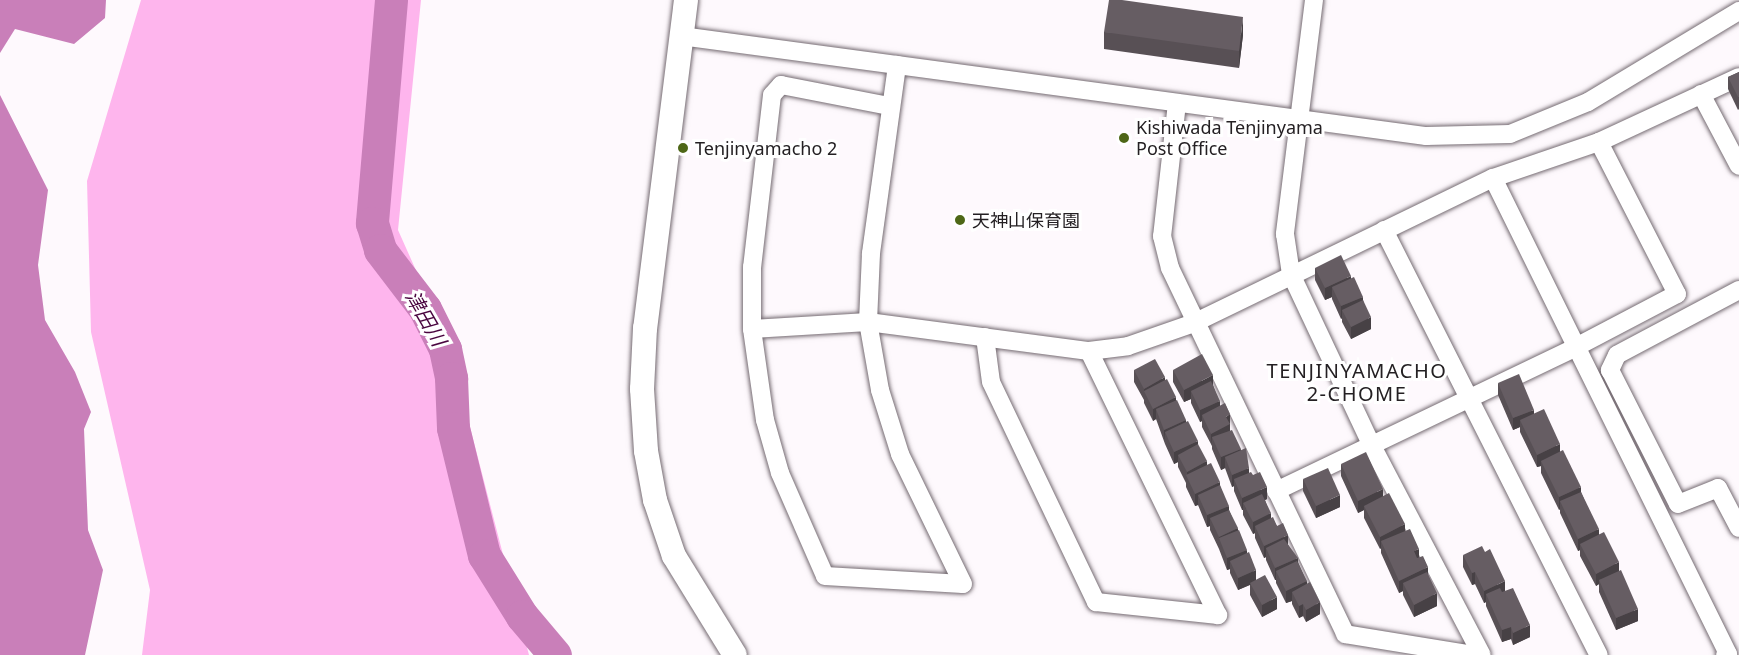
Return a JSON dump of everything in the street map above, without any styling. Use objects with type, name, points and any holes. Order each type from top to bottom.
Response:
[{"type":"street","points":[[686,0],[645,328],[642,389],[646,451],[655,500],[674,556],[735,655]]},
{"type":"street","points":[[1314,0],[1284,234],[1292,274],[1371,444],[1482,655]]},
{"type":"street","points":[[681,36],[1426,136],[1510,134],[1588,102],[1739,11]]},
{"type":"street","points":[[889,106],[780,85],[772,95],[752,267],[752,329],[765,420],[780,473],[825,576],[963,584],[900,453],[880,390],[868,322],[871,253],[889,106],[897,65]]},
{"type":"street","points":[[752,329],[868,322],[1089,351],[1128,346],[1194,323],[1492,178],[1599,142],[1739,76]]},
{"type":"street","points":[[1701,94],[1739,166]]},
{"type":"street","points":[[1177,103],[1162,236],[1170,268],[1194,323],[1346,634],[1473,655]]},
{"type":"street","points":[[1276,491],[1576,347],[1677,294],[1599,142]]},
{"type":"street","points":[[1492,178],[1728,654],[1725,655]]},
{"type":"street","points":[[1384,230],[1599,655]]},
{"type":"street","points":[[1739,290],[1617,355],[1610,370],[1678,504],[1718,488],[1739,528]]},
{"type":"street","points":[[985,337],[991,382],[1096,602],[1218,615],[1089,351]]},
{"type":"shaded area","points":[[0,0],[106,0],[105,18],[74,44],[15,29],[0,53]]},
{"type":"shaded area","points":[[141,0],[421,0],[398,230],[448,342],[529,655],[142,655],[150,590],[91,332],[87,181]]},
{"type":"shaded area","points":[[0,95],[48,190],[38,265],[45,320],[75,372],[91,412],[84,429],[88,530],[103,570],[85,655],[0,655]]},
{"type":"building","points":[[1109,0],[1243,17],[1239,51],[1104,32]]},
{"type":"building","points":[[1739,72],[1739,97],[1738,97],[1728,77]]},
{"type":"building","points":[[1341,255],[1351,276],[1325,288],[1315,268]]},
{"type":"building","points":[[1354,277],[1363,297],[1341,306],[1332,287]]},
{"type":"building","points":[[1363,300],[1371,317],[1351,327],[1342,310]]},
{"type":"building","points":[[1202,354],[1213,375],[1184,390],[1173,370]]},
{"type":"building","points":[[1155,359],[1165,377],[1144,389],[1134,370]]},
{"type":"building","points":[[1519,374],[1534,410],[1513,418],[1498,383]]},
{"type":"building","points":[[1167,379],[1176,397],[1153,409],[1144,391]]},
{"type":"building","points":[[1211,381],[1220,401],[1200,410],[1191,391]]},
{"type":"building","points":[[1177,400],[1186,420],[1164,430],[1156,409]]},
{"type":"building","points":[[1225,403],[1230,414],[1226,417],[1230,424],[1211,434],[1202,415]]},
{"type":"building","points":[[1544,409],[1560,444],[1537,455],[1520,420]]},
{"type":"building","points":[[1188,421],[1198,441],[1174,452],[1165,432]]},
{"type":"building","points":[[1232,430],[1241,449],[1221,457],[1212,437]]},
{"type":"building","points":[[1198,444],[1207,461],[1187,472],[1178,455]]},
{"type":"building","points":[[1246,448],[1249,468],[1232,475],[1225,457]]},
{"type":"building","points":[[1563,450],[1581,487],[1559,497],[1541,461]]},
{"type":"building","points":[[1366,452],[1383,489],[1358,501],[1341,464]]},
{"type":"building","points":[[1211,463],[1220,482],[1195,494],[1186,475]]},
{"type":"building","points":[[1328,468],[1340,495],[1316,506],[1303,479]]},
{"type":"building","points":[[1251,472],[1253,475],[1260,472],[1267,487],[1242,498],[1234,479]]},
{"type":"building","points":[[1220,485],[1229,506],[1207,515],[1198,495]]},
{"type":"building","points":[[1581,492],[1599,529],[1578,539],[1560,501]]},
{"type":"building","points":[[1389,493],[1405,524],[1380,537],[1364,506]]},
{"type":"building","points":[[1262,494],[1271,513],[1253,522],[1243,503]]},
{"type":"building","points":[[1229,510],[1238,528],[1219,537],[1210,518]]},
{"type":"building","points":[[1273,517],[1277,526],[1283,523],[1288,535],[1264,546],[1255,526]]},
{"type":"building","points":[[1410,529],[1419,549],[1414,551],[1417,558],[1423,556],[1428,567],[1399,581],[1381,541]]},
{"type":"building","points":[[1239,530],[1247,550],[1227,558],[1219,538]]},
{"type":"building","points":[[1604,532],[1619,562],[1596,574],[1580,544]]},
{"type":"building","points":[[1284,539],[1298,558],[1275,568],[1266,548]]},
{"type":"building","points":[[1482,546],[1485,552],[1490,549],[1505,581],[1484,591],[1463,555]]},
{"type":"building","points":[[1249,552],[1256,570],[1238,578],[1230,561]]},
{"type":"building","points":[[1297,561],[1307,581],[1286,591],[1276,571]]},
{"type":"building","points":[[1621,570],[1638,609],[1616,618],[1599,580]]},
{"type":"building","points":[[1427,572],[1437,593],[1414,605],[1403,583]]},
{"type":"building","points":[[1265,575],[1277,597],[1262,605],[1250,583]]},
{"type":"building","points":[[1310,582],[1320,602],[1306,610],[1303,604],[1299,606],[1292,592]]},
{"type":"building","points":[[1500,588],[1502,592],[1513,588],[1530,625],[1513,633],[1511,627],[1502,630],[1486,594]]},
{"type":"waterway","name":"津田川","points":[[391,0],[372,223],[380,250],[425,309],[445,349],[451,378],[453,428],[484,555],[522,616],[555,655]]},
{"type":"place","name":"Kishiwada Tenjinyama Post Office","points":[[1124,138]]},
{"type":"place","name":"Tenjinyamacho 2","points":[[683,148]]},
{"type":"place","name":"天神山保育園","points":[[960,220]]},
{"type":"district","name":"TENJINYAMACHO 2-CHOME","points":[[1357,382]]}]
